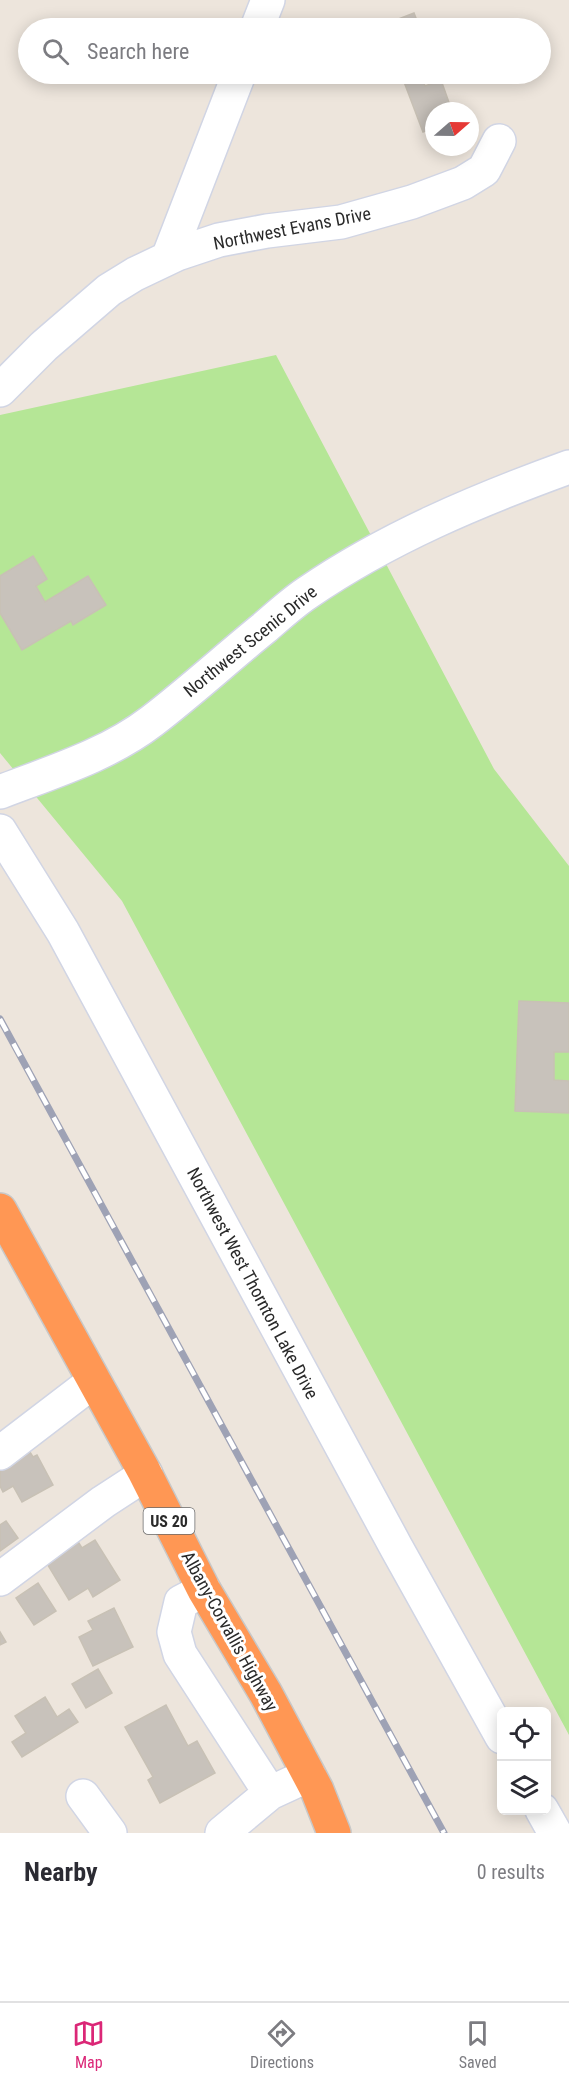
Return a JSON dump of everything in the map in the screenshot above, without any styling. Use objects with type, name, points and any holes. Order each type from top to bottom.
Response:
[{"type":"highway","name":"Albany-Corvallis Highway","points":[[0,1210],[146,1474],[204,1590],[266,1694],[309,1775],[334,1833]]},
{"type":"street","points":[[261,18],[268,0]]},
{"type":"street","points":[[168,258],[235,84]]},
{"type":"street","name":"Northwest Evans Drive","points":[[0,390],[44,346],[109,290],[135,274],[168,258],[219,240],[267,231],[341,222],[412,202],[463,183],[484,170],[499,141]]},
{"type":"street","name":"Northwest Scenic Drive","points":[[0,792],[67,767],[111,747],[151,722],[306,593],[376,550],[512,488],[569,467]]},
{"type":"street","name":"Northwest West Thornton Lake Drive","points":[[0,831],[63,932],[497,1730]]},
{"type":"street","points":[[0,1453],[94,1381]]},
{"type":"street","points":[[0,1579],[103,1502],[146,1474]]},
{"type":"street","points":[[204,1590],[181,1602],[174,1632],[180,1654],[270,1793]]},
{"type":"street","points":[[222,1833],[270,1793],[309,1775]]},
{"type":"street","points":[[83,1796],[110,1833]]},
{"type":"street","points":[[545,1815],[555,1833]]},
{"type":"green space","points":[[276,355],[494,769],[569,866],[569,1735],[122,901],[0,753],[0,415]]},
{"type":"building","points":[[414,13],[416,18],[401,18]]},
{"type":"building","points":[[405,84],[424,84],[425,86],[442,84],[449,102],[425,102],[425,131],[423,132]]},
{"type":"building","points":[[33,556],[47,579],[36,586],[45,602],[88,576],[106,605],[73,625],[71,621],[22,650],[0,613],[0,576]]},
{"type":"building","points":[[519,1001],[569,1003],[569,1052],[554,1052],[554,1080],[569,1081],[569,1113],[515,1111]]},
{"type":"building","points":[[28,1449],[33,1457],[37,1455],[53,1485],[22,1502],[13,1486],[3,1492],[0,1486],[0,1464]]},
{"type":"building","points":[[6,1521],[18,1538],[0,1551],[0,1525]]},
{"type":"building","points":[[75,1537],[82,1548],[95,1540],[120,1580],[93,1597],[88,1588],[69,1600],[43,1557]]},
{"type":"building","points":[[38,1583],[56,1611],[34,1625],[16,1598]]},
{"type":"building","points":[[114,1608],[133,1647],[93,1666],[79,1637],[93,1630],[88,1621]]},
{"type":"building","points":[[0,1632],[6,1642],[0,1645]]},
{"type":"building","points":[[98,1669],[112,1693],[86,1708],[72,1684]]},
{"type":"building","points":[[45,1697],[57,1717],[69,1709],[78,1722],[22,1757],[12,1742],[26,1733],[15,1716]]},
{"type":"building","points":[[166,1705],[188,1746],[197,1741],[215,1773],[160,1803],[148,1780],[153,1777],[125,1727]]},
{"type":"railway","points":[[0,1019],[444,1833]]}]
